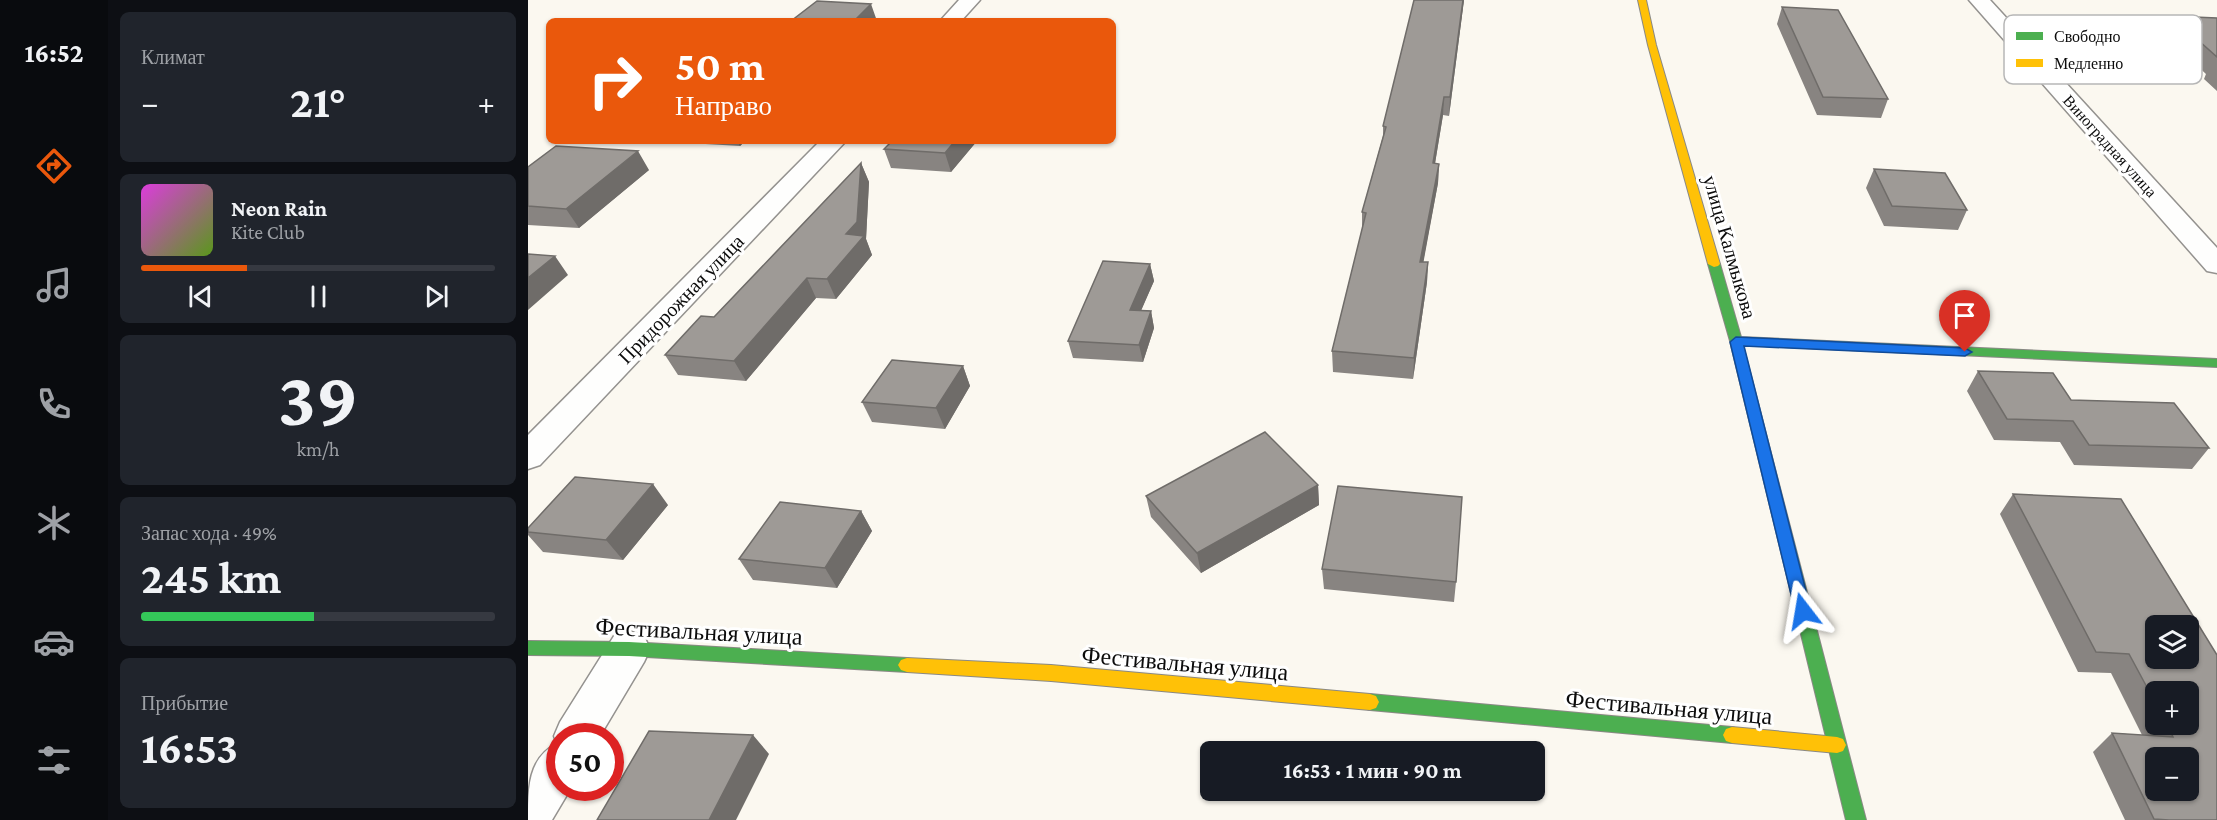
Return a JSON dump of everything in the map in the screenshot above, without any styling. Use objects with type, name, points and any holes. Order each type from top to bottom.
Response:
[{"type":"street","points":[[953,18],[970,0]]},
{"type":"street","name":"улица Калмыкова","points":[[1642,0],[1652,45],[1736,342],[1856,820]]},
{"type":"street","name":"Виноградная улица","points":[[1979,0],[2004,28]]},
{"type":"street","name":"Виноградная улица","points":[[2054,84],[2217,265]]},
{"type":"street","name":"Придорожная улица","points":[[528,456],[831,144]]},
{"type":"street","points":[[1736,342],[2217,363]]},
{"type":"street","name":"Фестивальная улица","points":[[528,648],[629,649],[1051,674],[1837,745]]},
{"type":"street","points":[[584,723],[629,649]]},
{"type":"street","points":[[528,817],[546,787]]},
{"type":"building","points":[[1414,0],[1463,0],[1450,97],[1444,97],[1433,163],[1439,164],[1420,262],[1428,262],[1414,358],[1332,351],[1366,213],[1362,212],[1386,127],[1383,126]]},
{"type":"building","points":[[817,1],[871,4],[857,18],[795,18]]},
{"type":"building","points":[[1782,7],[1838,10],[1888,99],[1823,97]]},
{"type":"building","points":[[2202,17],[2217,18],[2217,57],[2202,44]]},
{"type":"building","points":[[889,144],[952,144],[945,153],[884,149]]},
{"type":"building","points":[[556,146],[638,151],[566,209],[528,206],[528,167]]},
{"type":"building","points":[[861,163],[857,222],[846,234],[864,236],[827,279],[807,278],[734,361],[665,355],[701,316],[714,317]]},
{"type":"building","points":[[1874,169],[1945,173],[1967,210],[1892,206]]},
{"type":"building","points":[[528,254],[555,256],[528,278]]},
{"type":"building","points":[[1103,261],[1150,264],[1130,310],[1151,311],[1139,345],[1068,341]]},
{"type":"building","points":[[892,360],[963,366],[936,408],[862,402]]},
{"type":"building","points":[[1978,371],[2053,373],[2071,400],[2174,403],[2209,448],[2089,445],[2073,421],[2007,419]]},
{"type":"building","points":[[1265,432],[1318,485],[1197,553],[1146,496]]},
{"type":"building","points":[[575,477],[653,484],[606,540],[528,532],[528,528]]},
{"type":"building","points":[[1338,486],[1462,497],[1456,582],[1322,569]]},
{"type":"building","points":[[2013,494],[2121,499],[2192,615],[2145,615],[2145,669],[2199,669],[2199,626],[2217,655],[2217,820],[2154,819],[2145,801],[2199,801],[2199,747],[2145,747],[2145,801],[2112,733],[2173,737],[2172,735],[2199,735],[2199,681],[2145,681],[2145,684],[2129,654],[2096,652]]},
{"type":"building","points":[[780,502],[861,511],[825,568],[739,559]]},
{"type":"building","points":[[649,731],[753,735],[709,820],[597,820],[608,801],[624,801],[624,774]]},
{"type":"traffic: fast","points":[[1714,264],[1736,341],[1856,820]]},
{"type":"traffic: fast","points":[[1736,341],[2217,363]]},
{"type":"traffic: fast","points":[[528,648],[629,649],[907,665]]},
{"type":"traffic: fast","points":[[1370,702],[1732,735]]},
{"type":"traffic: slow","points":[[1642,0],[1652,45],[1714,264]]},
{"type":"traffic: slow","points":[[907,665],[1051,673],[1370,702]]},
{"type":"traffic: slow","points":[[1732,735],[1837,745]]},
{"type":"route","points":[[1803,611],[1736,342],[1965,352]]}]
